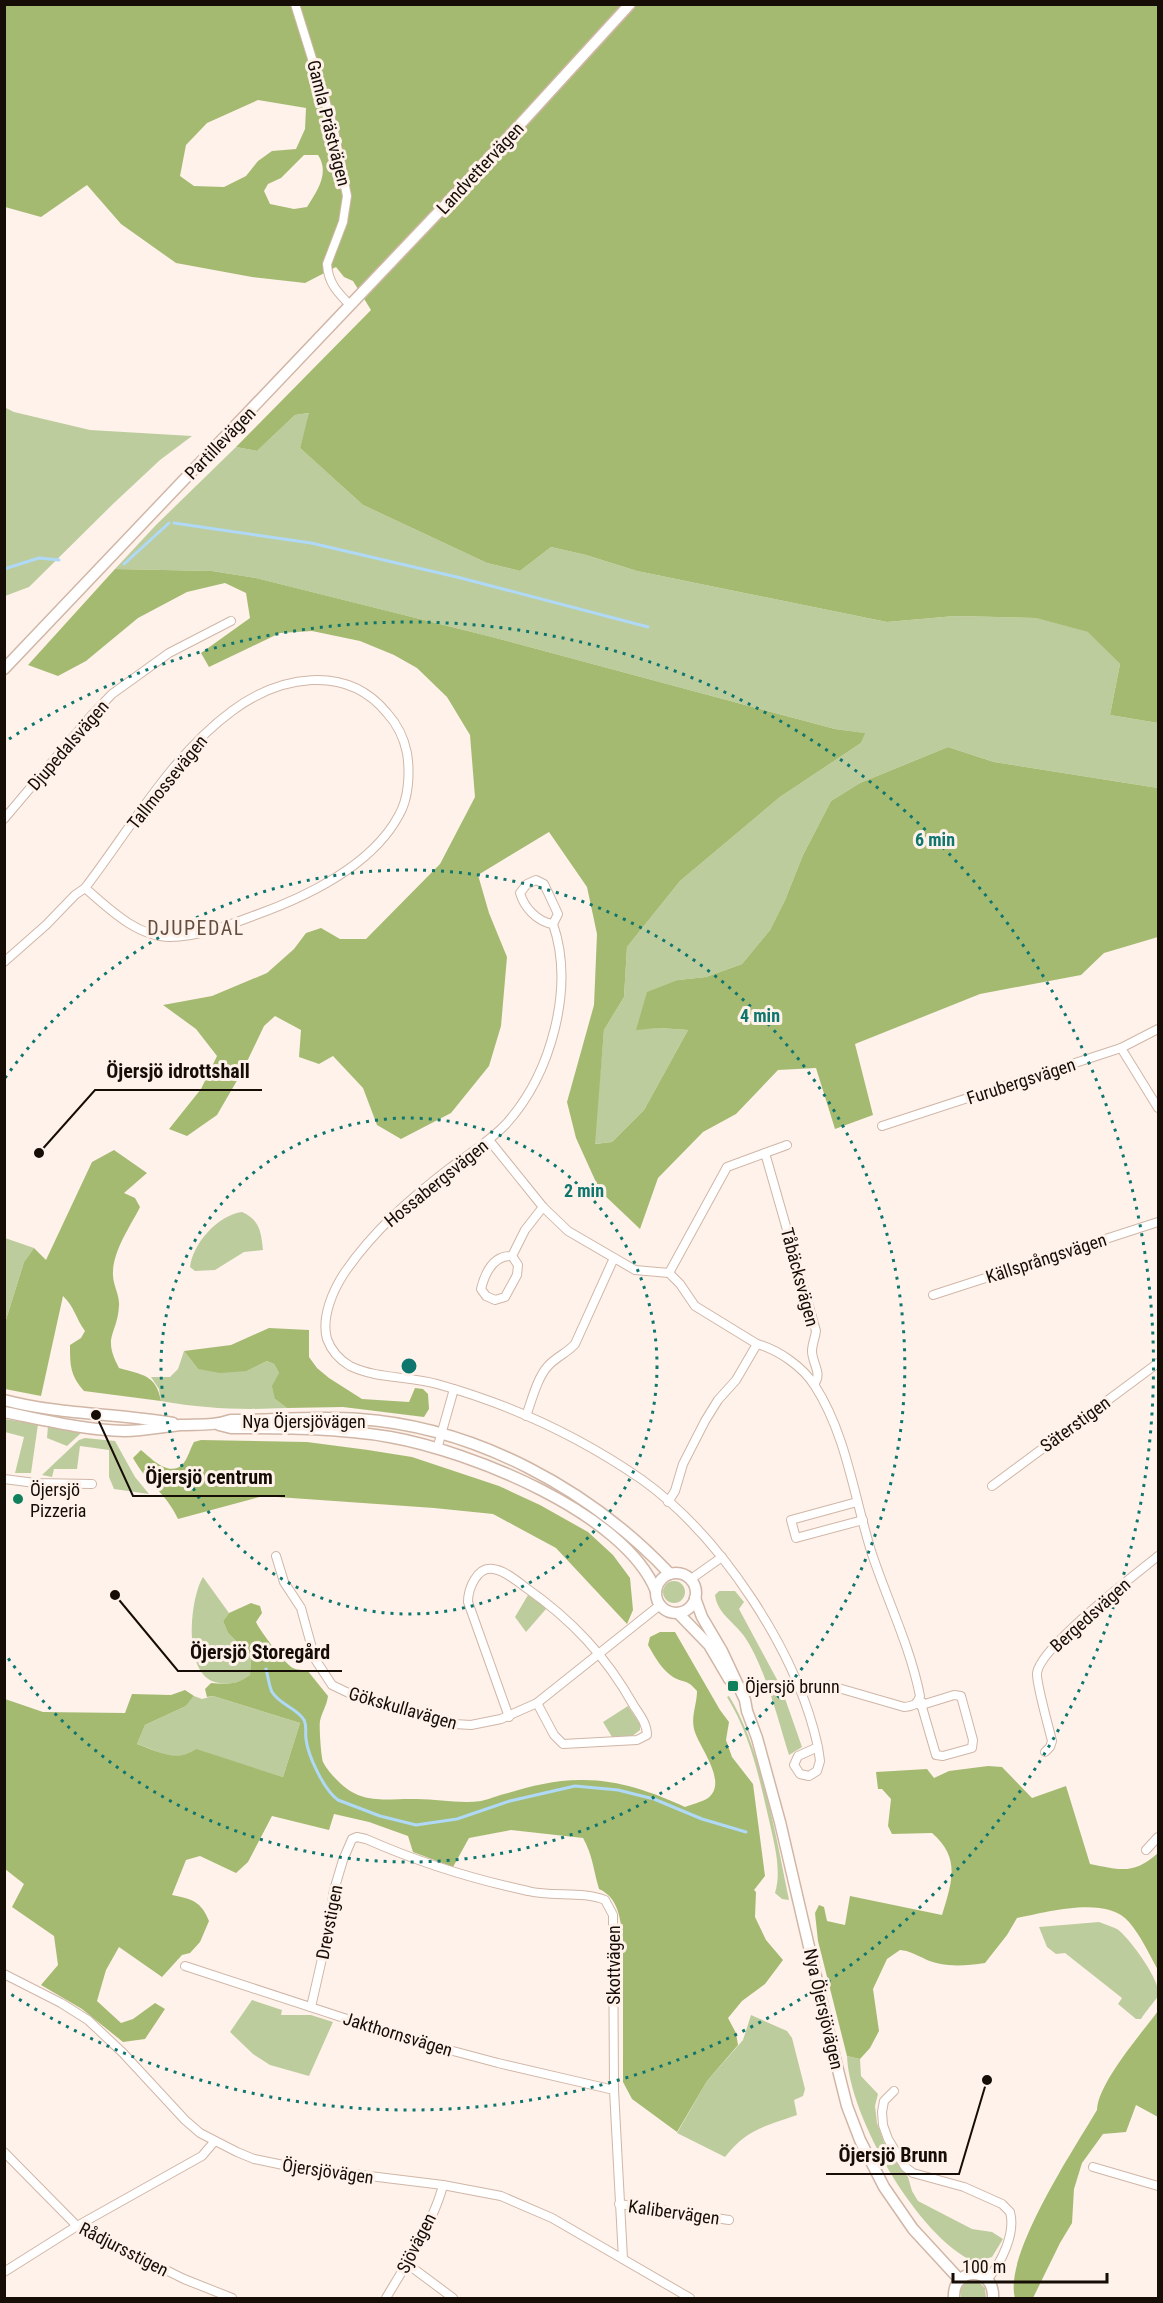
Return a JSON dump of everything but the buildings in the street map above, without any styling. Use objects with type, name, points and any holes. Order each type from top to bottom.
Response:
[{"type":"street","name":"Gamla Prästvägen","points":[[295,4],[318,73],[345,177],[347,208],[327,264],[327,272],[333,286],[350,305]]},
{"type":"street","name":"Landvettervägen","points":[[328,330],[541,103],[630,4]]},
{"type":"street","name":"Partillevägen","points":[[4,669],[328,330]]},
{"type":"street","name":"Djupedalsvägen","points":[[4,819],[112,694],[169,653],[231,621]]},
{"type":"street","name":"Tallmossevägen","points":[[4,962],[85,888],[152,796],[195,744],[233,710],[258,695],[303,680],[348,684],[373,698],[392,719],[400,732],[406,747],[409,773],[401,813],[372,849],[347,870],[291,902],[205,932],[169,937],[144,930],[121,918],[85,888]]},
{"type":"street","name":"Hossabergsvägen","points":[[553,924],[537,919],[521,897],[522,889],[527,884],[536,880],[544,884],[558,914],[553,924],[560,953],[561,978],[554,1026],[546,1055],[533,1084],[517,1110],[489,1140],[403,1206],[364,1244],[332,1294],[328,1313],[328,1340],[333,1352],[351,1366],[385,1375],[432,1382],[526,1416],[607,1457],[669,1502],[691,1522],[722,1557],[766,1624],[802,1693],[818,1747]]},
{"type":"street","name":"Furubergsvägen","points":[[882,1126],[1121,1048],[1158,1029]]},
{"type":"street","points":[[1121,1048],[1158,1108]]},
{"type":"street","points":[[489,1140],[543,1207],[568,1231],[635,1270],[669,1273],[680,1284],[695,1306],[796,1365],[814,1384]]},
{"type":"street","points":[[669,1273],[727,1167],[787,1145]]},
{"type":"street","name":"Tåbäcksvägen","points":[[765,1153],[816,1331],[812,1350],[818,1380],[814,1384],[833,1423],[876,1566],[909,1653],[920,1696],[918,1702],[913,1706],[904,1707],[828,1685],[818,1686],[802,1693]]},
{"type":"street","points":[[512,1256],[525,1230],[543,1207]]},
{"type":"street","name":"Källsprångsvägen","points":[[933,1295],[1158,1221]]},
{"type":"street","points":[[503,1256],[512,1256],[518,1265],[517,1275],[505,1297],[495,1300],[483,1293],[482,1285],[495,1261],[503,1256]]},
{"type":"street","points":[[526,1416],[539,1380],[547,1367],[568,1353],[575,1344],[614,1258]]},
{"type":"street","points":[[669,1502],[675,1491],[683,1464],[713,1407],[736,1380],[757,1344]]},
{"type":"street","name":"Säterstigen","points":[[992,1486],[1158,1363]]},
{"type":"street","points":[[437,1449],[454,1389]]},
{"type":"street","name":"Nya Öjersjövägen","points":[[4,1400],[24,1405],[96,1415],[145,1418],[182,1425]]},
{"type":"street","name":"Nya Öjersjövägen","points":[[4,1412],[81,1427],[122,1431],[219,1424],[231,1420],[350,1419],[389,1422],[442,1434],[479,1445],[560,1486],[584,1501],[633,1539],[670,1574]]},
{"type":"street","name":"Nya Öjersjövägen","points":[[219,1424],[231,1428],[313,1429],[380,1436],[437,1449],[512,1476],[554,1497],[623,1547],[640,1564],[656,1591],[660,1605],[670,1612],[678,1613],[709,1645],[747,1711],[766,1769],[847,2106],[860,2140],[884,2187],[913,2229],[960,2280]]},
{"type":"street","points":[[4,1479],[35,1483],[92,1484]]},
{"type":"street","points":[[857,1502],[791,1520],[796,1538],[862,1520]]},
{"type":"street","name":"Gökskullavägen","points":[[276,1556],[284,1582],[301,1608],[315,1659],[332,1685],[363,1700],[454,1724],[484,1724],[509,1717],[537,1703],[660,1605]]},
{"type":"street","name":"Bergedsvägen","points":[[1045,1752],[1052,1741],[1037,1672],[1043,1659],[1069,1631],[1158,1556]]},
{"type":"street","points":[[656,1591],[660,1580],[670,1574],[681,1573],[691,1579],[722,1557]]},
{"type":"street","points":[[509,1717],[468,1602],[471,1585],[484,1570],[494,1569],[516,1580],[574,1626],[600,1654],[645,1724],[646,1737],[637,1740],[563,1744],[554,1735],[537,1703]]},
{"type":"street","name":"Nya Öjersjövägen","points":[[691,1579],[695,1586],[702,1617],[746,1700],[747,1711]]},
{"type":"street","points":[[678,1613],[691,1606],[696,1598]]},
{"type":"street","name":"Tåbäcksvägen","points":[[954,1695],[961,1696],[973,1740],[972,1748],[943,1756],[936,1755],[922,1707],[918,1702],[925,1704],[954,1695]]},
{"type":"street","name":"Skottvägen","points":[[352,1839],[357,1837],[366,1839],[419,1861],[528,1892],[587,1896],[605,1900],[613,1915],[614,2090],[623,2259]]},
{"type":"street","points":[[1146,1850],[1158,1837]]},
{"type":"street","name":"Drevstigen","points":[[311,2007],[326,1941],[334,1890],[352,1839]]},
{"type":"street","name":"Jakthornsvägen","points":[[185,1966],[364,2025],[498,2064],[614,2090]]},
{"type":"street","name":"Öjersjövägen","points":[[4,1974],[41,1992],[88,2020],[123,2053],[185,2120],[214,2142],[254,2159],[288,2166],[478,2190],[524,2205],[552,2218],[690,2298]]},
{"type":"street","points":[[894,2091],[884,2101],[883,2126],[905,2167],[912,2173],[964,2187],[1002,2204],[1010,2212],[1011,2225],[1002,2256],[987,2280]]},
{"type":"street","points":[[4,2272],[77,2226],[201,2156],[214,2142]]},
{"type":"street","name":"Rådjursstigen","points":[[4,2152],[77,2226],[184,2279],[232,2298]]},
{"type":"street","points":[[1093,2168],[1158,2186]]},
{"type":"street","name":"Sjövägen","points":[[386,2298],[438,2200],[443,2185]]},
{"type":"street","name":"Kalibervägen","points":[[619,2205],[729,2220]]},
{"type":"street","points":[[406,2263],[453,2298]]},
{"type":"street","points":[[954,2298],[954,2288],[960,2280],[973,2274],[987,2280],[993,2288],[993,2298]]},
{"type":"green space","points":[[4,5],[1158,5],[1158,723],[1110,715],[1120,664],[1088,632],[1036,618],[955,616],[887,622],[637,571],[551,547],[520,571],[487,563],[363,505],[300,448],[309,413],[295,415],[257,451],[236,447],[371,310],[353,281],[344,277],[336,267],[305,283],[252,277],[176,263],[121,224],[87,185],[41,217],[5,207]],"holes":[[[258,100],[306,108],[305,129],[296,149],[272,151],[258,161],[246,176],[224,187],[194,186],[180,176],[186,145],[207,123]],[[304,155],[318,155],[323,168],[321,182],[307,207],[294,209],[270,204],[264,191],[268,184],[281,178]]]},
{"type":"green space","points":[[4,407],[14,412],[90,430],[192,436],[160,460],[29,587],[5,596]]},
{"type":"green space","points":[[310,413],[300,448],[363,505],[487,563],[520,571],[551,547],[637,571],[887,622],[955,616],[1037,618],[1089,632],[1120,664],[1110,715],[1158,723],[1158,788],[994,762],[948,747],[860,783],[831,801],[803,855],[770,930],[742,964],[706,977],[678,980],[637,1029],[688,1030],[644,1110],[612,1142],[594,1144],[604,1030],[624,997],[627,947],[680,881],[780,797],[861,743],[864,733],[835,729],[492,637],[256,578],[212,571],[115,569],[156,525],[236,447],[257,451],[295,415]]},
{"type":"green space","points":[[115,569],[212,571],[256,578],[492,637],[835,729],[865,733],[861,743],[780,797],[680,881],[627,947],[624,997],[604,1030],[595,1144],[612,1142],[644,1110],[688,1030],[659,1028],[636,1030],[647,992],[678,980],[706,977],[742,964],[770,930],[803,855],[831,801],[860,783],[948,747],[994,762],[1158,788],[1158,937],[1104,953],[1081,975],[980,994],[855,1044],[873,1115],[835,1129],[816,1068],[778,1070],[736,1114],[703,1132],[658,1178],[640,1229],[600,1191],[576,1138],[567,1102],[594,1005],[597,934],[587,887],[549,832],[478,875],[489,913],[507,957],[501,1026],[489,1066],[451,1113],[401,1139],[377,1125],[363,1088],[333,1056],[319,1064],[299,1057],[301,1030],[275,1016],[264,1026],[242,1072],[217,1115],[187,1136],[169,1129],[201,1089],[217,1056],[196,1029],[163,1005],[212,996],[267,973],[294,949],[306,933],[321,928],[340,939],[366,939],[440,864],[475,797],[470,735],[447,697],[417,668],[394,655],[360,641],[312,631],[280,633],[209,667],[201,653],[250,618],[246,593],[225,583],[187,592],[138,618],[86,661],[58,676],[28,665]]},
{"type":"green space","points":[[114,1150],[147,1173],[124,1193],[135,1198],[140,1207],[122,1240],[113,1266],[113,1279],[119,1306],[111,1342],[112,1349],[119,1368],[147,1377],[156,1385],[161,1401],[84,1391],[72,1370],[70,1345],[81,1338],[85,1331],[63,1296],[41,1396],[5,1389],[5,1323],[24,1262],[34,1248],[46,1260],[92,1162]]},
{"type":"green space","points":[[242,1212],[256,1223],[263,1250],[244,1252],[215,1270],[195,1271],[190,1267],[196,1249],[208,1232],[224,1218]]},
{"type":"green space","points":[[5,1238],[34,1248],[24,1262],[5,1323]]},
{"type":"green space","points":[[269,1328],[309,1330],[309,1357],[317,1368],[362,1399],[409,1402],[415,1388],[423,1389],[428,1394],[429,1409],[424,1417],[343,1407],[287,1408],[275,1399],[272,1386],[279,1373],[274,1364],[267,1361],[247,1371],[220,1373],[198,1369],[184,1351],[231,1345]]},
{"type":"green space","points":[[184,1351],[198,1369],[247,1371],[267,1361],[274,1364],[279,1373],[275,1399],[287,1408],[224,1408],[161,1401],[159,1389],[151,1377],[170,1377],[178,1369]]},
{"type":"green space","points":[[4,1419],[38,1424],[31,1473],[15,1473],[24,1437],[5,1432]]},
{"type":"green space","points":[[48,1426],[81,1433],[67,1446],[47,1438]]},
{"type":"green space","points":[[85,1438],[115,1441],[135,1477],[149,1494],[114,1489],[109,1477],[109,1450],[80,1446],[77,1469],[54,1469],[52,1477],[42,1475],[79,1440]]},
{"type":"green space","points":[[201,1440],[307,1442],[368,1450],[412,1457],[499,1486],[540,1505],[588,1532],[613,1555],[630,1578],[633,1610],[627,1624],[556,1548],[493,1514],[263,1496],[178,1519],[168,1502],[133,1458],[141,1450],[166,1468],[178,1468],[185,1462],[194,1442]]},
{"type":"green space","points":[[203,1577],[229,1613],[223,1621],[228,1633],[251,1656],[250,1675],[239,1681],[220,1683],[208,1679],[199,1668],[194,1654],[192,1620],[194,1603]]},
{"type":"green space","points":[[670,1581],[678,1581],[685,1588],[685,1596],[678,1603],[670,1603],[663,1596],[663,1588]]},
{"type":"green space","points":[[719,1591],[735,1591],[744,1602],[739,1609],[781,1687],[802,1747],[789,1755],[758,1662],[744,1636],[719,1607],[715,1595]]},
{"type":"green space","points":[[528,1595],[546,1609],[526,1632],[515,1617]]},
{"type":"green space","points":[[251,1603],[260,1606],[262,1613],[256,1622],[279,1654],[293,1668],[307,1670],[328,1696],[320,1724],[324,1764],[346,1788],[356,1794],[374,1799],[473,1802],[543,1784],[580,1780],[594,1780],[634,1788],[685,1807],[708,1798],[714,1791],[715,1783],[714,1774],[694,1729],[697,1691],[690,1684],[673,1677],[665,1670],[648,1645],[650,1637],[660,1632],[675,1632],[729,1722],[726,1740],[732,1757],[753,1784],[765,1876],[754,1890],[756,1892],[755,1917],[766,1940],[783,1960],[765,1984],[742,2001],[728,2018],[736,2033],[738,2045],[707,2081],[677,2132],[632,2099],[623,2082],[623,1938],[621,1924],[615,1903],[599,1889],[591,1857],[583,1838],[511,1830],[469,1838],[453,1867],[413,1852],[408,1836],[369,1822],[334,1814],[329,1830],[272,1816],[248,1862],[236,1873],[200,1856],[186,1860],[172,1895],[195,1902],[203,1909],[209,1921],[200,1942],[190,1953],[182,1955],[162,1977],[119,1947],[106,1970],[97,2001],[121,2023],[133,2019],[155,2003],[165,2009],[145,2039],[123,2042],[82,2009],[41,1985],[58,1965],[54,1936],[12,1907],[24,1884],[5,1869],[5,1699],[43,1712],[125,1713],[132,1694],[171,1695],[185,1690],[194,1696],[186,1706],[145,1725],[137,1744],[174,1755],[182,1755],[196,1749],[283,1777],[300,1723],[213,1696],[207,1697],[205,1689],[211,1683],[232,1683],[241,1681],[250,1675],[251,1656],[228,1633],[223,1621],[229,1613]]},
{"type":"green space","points":[[194,1696],[202,1699],[213,1696],[300,1723],[283,1777],[196,1750],[189,1754],[174,1756],[137,1744],[145,1725],[186,1706]]},
{"type":"green space","points":[[729,1696],[741,1718],[759,1768],[789,1900],[782,1899],[775,1893],[778,1875],[773,1838],[748,1741],[727,1697]]},
{"type":"green space","points":[[628,1706],[640,1724],[640,1730],[631,1737],[612,1737],[603,1722]]},
{"type":"green space","points":[[988,1766],[1002,1767],[1032,1798],[1066,1786],[1090,1864],[1119,1869],[1134,1868],[1158,1853],[1158,1970],[1129,1922],[1119,1914],[1092,1907],[1017,1918],[985,1963],[945,1965],[900,1950],[887,1959],[873,1989],[879,2031],[870,2048],[860,2059],[847,2056],[818,1941],[815,1913],[819,1905],[824,1907],[827,1921],[845,1925],[850,1896],[942,1915],[951,1881],[951,1861],[941,1842],[932,1833],[892,1834],[888,1826],[891,1799],[882,1789],[878,1789],[876,1772],[927,1769],[934,1778],[949,1771]]},
{"type":"green space","points":[[1099,1922],[1122,1933],[1144,1960],[1155,1981],[1158,1996],[1141,2019],[1136,2019],[1118,2004],[1122,1998],[1065,1953],[1056,1954],[1047,1947],[1039,1927]]},
{"type":"green space","points":[[252,2000],[282,2010],[281,2015],[311,2015],[333,2022],[309,2076],[270,2065],[253,2054],[230,2032]]},
{"type":"green space","points":[[1158,2011],[1158,2117],[1136,2105],[1126,2132],[1103,2134],[1082,2163],[1074,2189],[1072,2223],[1033,2298],[1015,2298],[1014,2279],[1020,2256],[1043,2203],[1097,2110],[1099,2099],[1112,2073]]},
{"type":"green space","points":[[751,2015],[787,2031],[792,2038],[805,2089],[803,2096],[794,2100],[797,2115],[749,2134],[725,2157],[677,2133],[707,2081],[743,2040]]},
{"type":"green space","points":[[847,2056],[860,2059],[861,2076],[878,2094],[875,2106],[877,2123],[884,2142],[908,2177],[918,2201],[972,2229],[992,2232],[1003,2239],[992,2257],[975,2262],[953,2249],[931,2228],[910,2202],[873,2141],[851,2081]]},
{"type":"green space","points":[[972,2281],[980,2283],[985,2288],[986,2298],[961,2298],[962,2287]]},
{"type":"waterway","points":[[124,564],[169,523]]},
{"type":"waterway","points":[[174,523],[311,543],[461,578],[648,627]]},
{"type":"waterway","points":[[4,569],[39,558],[59,560]]},
{"type":"waterway","points":[[266,1669],[272,1692],[304,1720],[310,1754],[327,1789],[338,1800],[380,1816],[416,1825],[457,1819],[510,1801],[575,1786],[618,1790],[654,1799],[702,1819],[746,1832]]},
{"type":"place","name":"Öjersjö idrottshall","points":[[39,1153]]},
{"type":"place","name":"Öjersjö centrum","points":[[96,1415]]},
{"type":"place","name":"Öjersjö Pizzeria","points":[[18,1499]]},
{"type":"place","name":"Öjersjö Storegård","points":[[115,1595]]},
{"type":"place","name":"Öjersjö brunn","points":[[733,1686]]},
{"type":"place","name":"Öjersjö Brunn","points":[[987,2080]]},
{"type":"district","name":"DJUPEDAL","points":[[196,928]]}]
